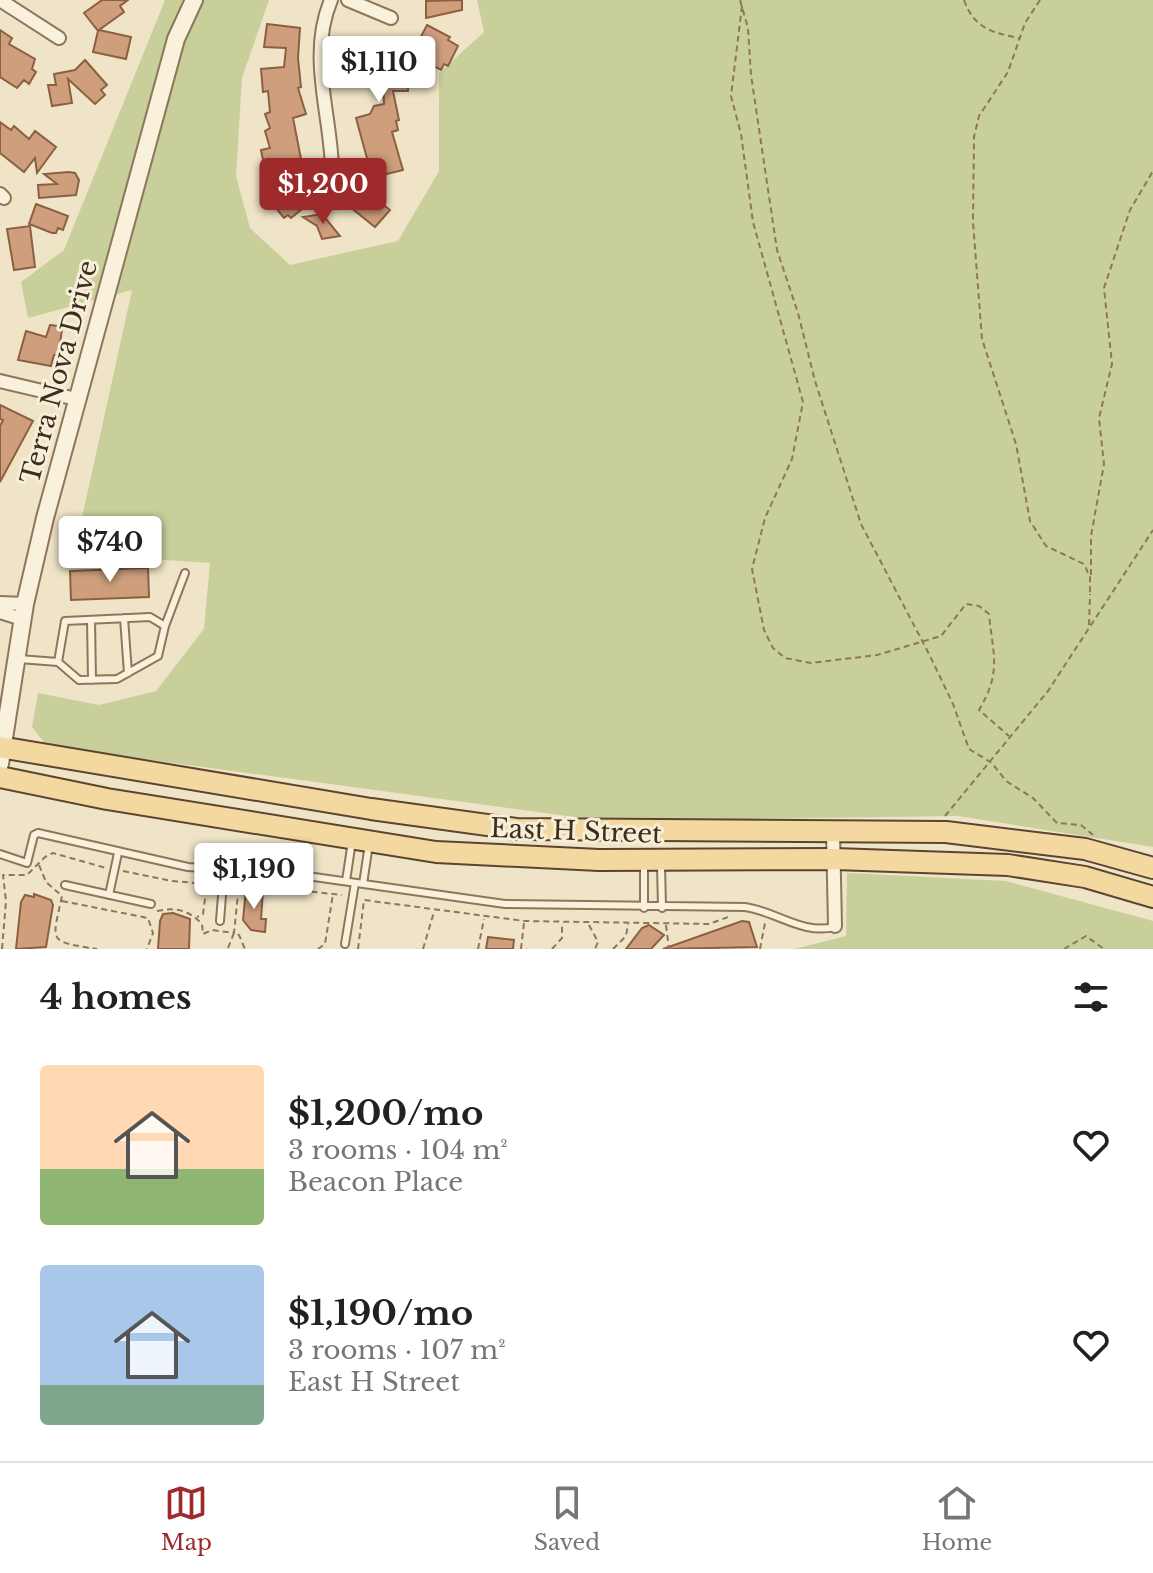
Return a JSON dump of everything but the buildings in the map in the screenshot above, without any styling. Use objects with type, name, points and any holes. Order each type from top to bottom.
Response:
[{"type":"main road","name":"East H Street","points":[[1,753],[516,829],[932,832],[1000,836],[1085,849],[1153,868]]},
{"type":"main road","name":"East H Street","points":[[0,777],[107,799],[465,854],[652,860],[835,859],[1008,865],[1085,877],[1153,897]]},
{"type":"street","points":[[0,0],[59,38]]},
{"type":"street","name":"Terra Nova Drive","points":[[1,753],[24,612],[76,399],[176,39],[194,0]]},
{"type":"street","points":[[331,0],[319,55],[330,124],[332,167]]},
{"type":"street","points":[[348,0],[391,18]]},
{"type":"street","points":[[0,381],[76,399]]},
{"type":"street","points":[[0,603],[24,612]]},
{"type":"street","points":[[0,612],[24,612]]},
{"type":"street","points":[[833,832],[835,926]]},
{"type":"lane","points":[[16,659],[58,662],[79,680],[117,679],[158,656],[165,626],[185,573]]},
{"type":"lane","points":[[58,662],[65,621],[150,617],[165,626]]},
{"type":"lane","points":[[124,618],[128,673]]},
{"type":"lane","points":[[91,620],[92,680]]},
{"type":"lane","points":[[0,854],[27,863],[34,835],[38,833],[188,867],[346,881],[505,904],[745,907],[760,909],[802,927],[835,926]]},
{"type":"lane","points":[[346,881],[361,838]]},
{"type":"lane","points":[[361,838],[363,884]]},
{"type":"lane","points":[[109,895],[118,853]]},
{"type":"lane","points":[[644,908],[652,860]]},
{"type":"lane","points":[[652,860],[662,908]]},
{"type":"lane","points":[[220,921],[224,870]]},
{"type":"lane","points":[[345,944],[355,883]]},
{"type":"lane","points":[[65,885],[151,904]]},
{"type":"path","points":[[740,0],[748,28],[751,75],[777,250],[861,524],[953,704],[969,749],[992,763],[1006,781],[1033,798],[1057,823],[1081,825],[1097,837]]},
{"type":"path","points":[[964,0],[975,23],[993,33],[1020,39]]},
{"type":"path","points":[[1040,0],[1025,23],[1008,72],[979,116],[974,137],[973,222],[982,339],[1016,444],[1030,521],[1046,546],[1084,564],[1090,577],[1090,594]]},
{"type":"path","points":[[742,6],[731,96],[741,134],[753,222],[803,402],[792,459],[765,518],[752,569],[764,630],[773,648],[785,658],[811,663],[877,655],[941,636],[966,604],[979,606],[989,614],[997,665],[988,695],[979,710],[1009,736]]},
{"type":"path","points":[[1089,625],[1091,536],[1104,464],[1099,418],[1112,364],[1104,288],[1130,210],[1153,171]]},
{"type":"path","points":[[932,832],[992,763],[1009,736],[1048,691],[1153,530]]},
{"type":"path","points":[[2,949],[6,901],[3,875],[27,875],[53,853],[106,868],[105,876]]},
{"type":"path","points":[[38,864],[46,882],[60,892],[61,900],[54,925],[64,943]]},
{"type":"path","points":[[120,879],[122,870],[172,881],[207,884],[203,914],[196,917]]},
{"type":"path","points":[[231,883],[342,895]]},
{"type":"path","points":[[228,948],[234,933],[239,884]]},
{"type":"path","points":[[318,949],[325,944],[333,893]]},
{"type":"path","points":[[61,900],[148,918]]},
{"type":"path","points":[[358,949],[364,900],[484,918],[562,923],[715,924],[732,915]]},
{"type":"path","points":[[147,949],[153,933],[148,918],[150,912],[176,909],[196,917],[202,924],[203,934],[212,930],[239,935],[239,942],[245,949]]},
{"type":"path","points":[[423,949],[434,911]]},
{"type":"path","points":[[759,917],[765,919],[760,949]]},
{"type":"path","points":[[478,949],[484,918]]},
{"type":"path","points":[[521,949],[524,921]]},
{"type":"path","points":[[552,949],[562,938],[562,923]]},
{"type":"path","points":[[589,924],[598,942],[595,949]]},
{"type":"path","points":[[613,949],[626,936],[628,924]]},
{"type":"path","points":[[666,924],[669,949]]},
{"type":"path","points":[[1064,949],[1086,936],[1104,949]]},
{"type":"path","points":[[59,949],[64,943]]},
{"type":"path","points":[[64,943],[97,949]]},
{"type":"green space","points":[[165,0],[269,0],[242,78],[236,176],[250,228],[290,265],[398,241],[439,171],[439,73],[484,32],[477,0],[1153,0],[1153,847],[958,816],[604,821],[47,746],[32,727],[38,693],[99,705],[156,691],[204,629],[210,563],[74,554],[132,290],[28,318],[21,282],[64,250]]},
{"type":"green space","points":[[847,873],[1006,881],[1153,921],[1153,949],[794,949],[846,936]]}]
